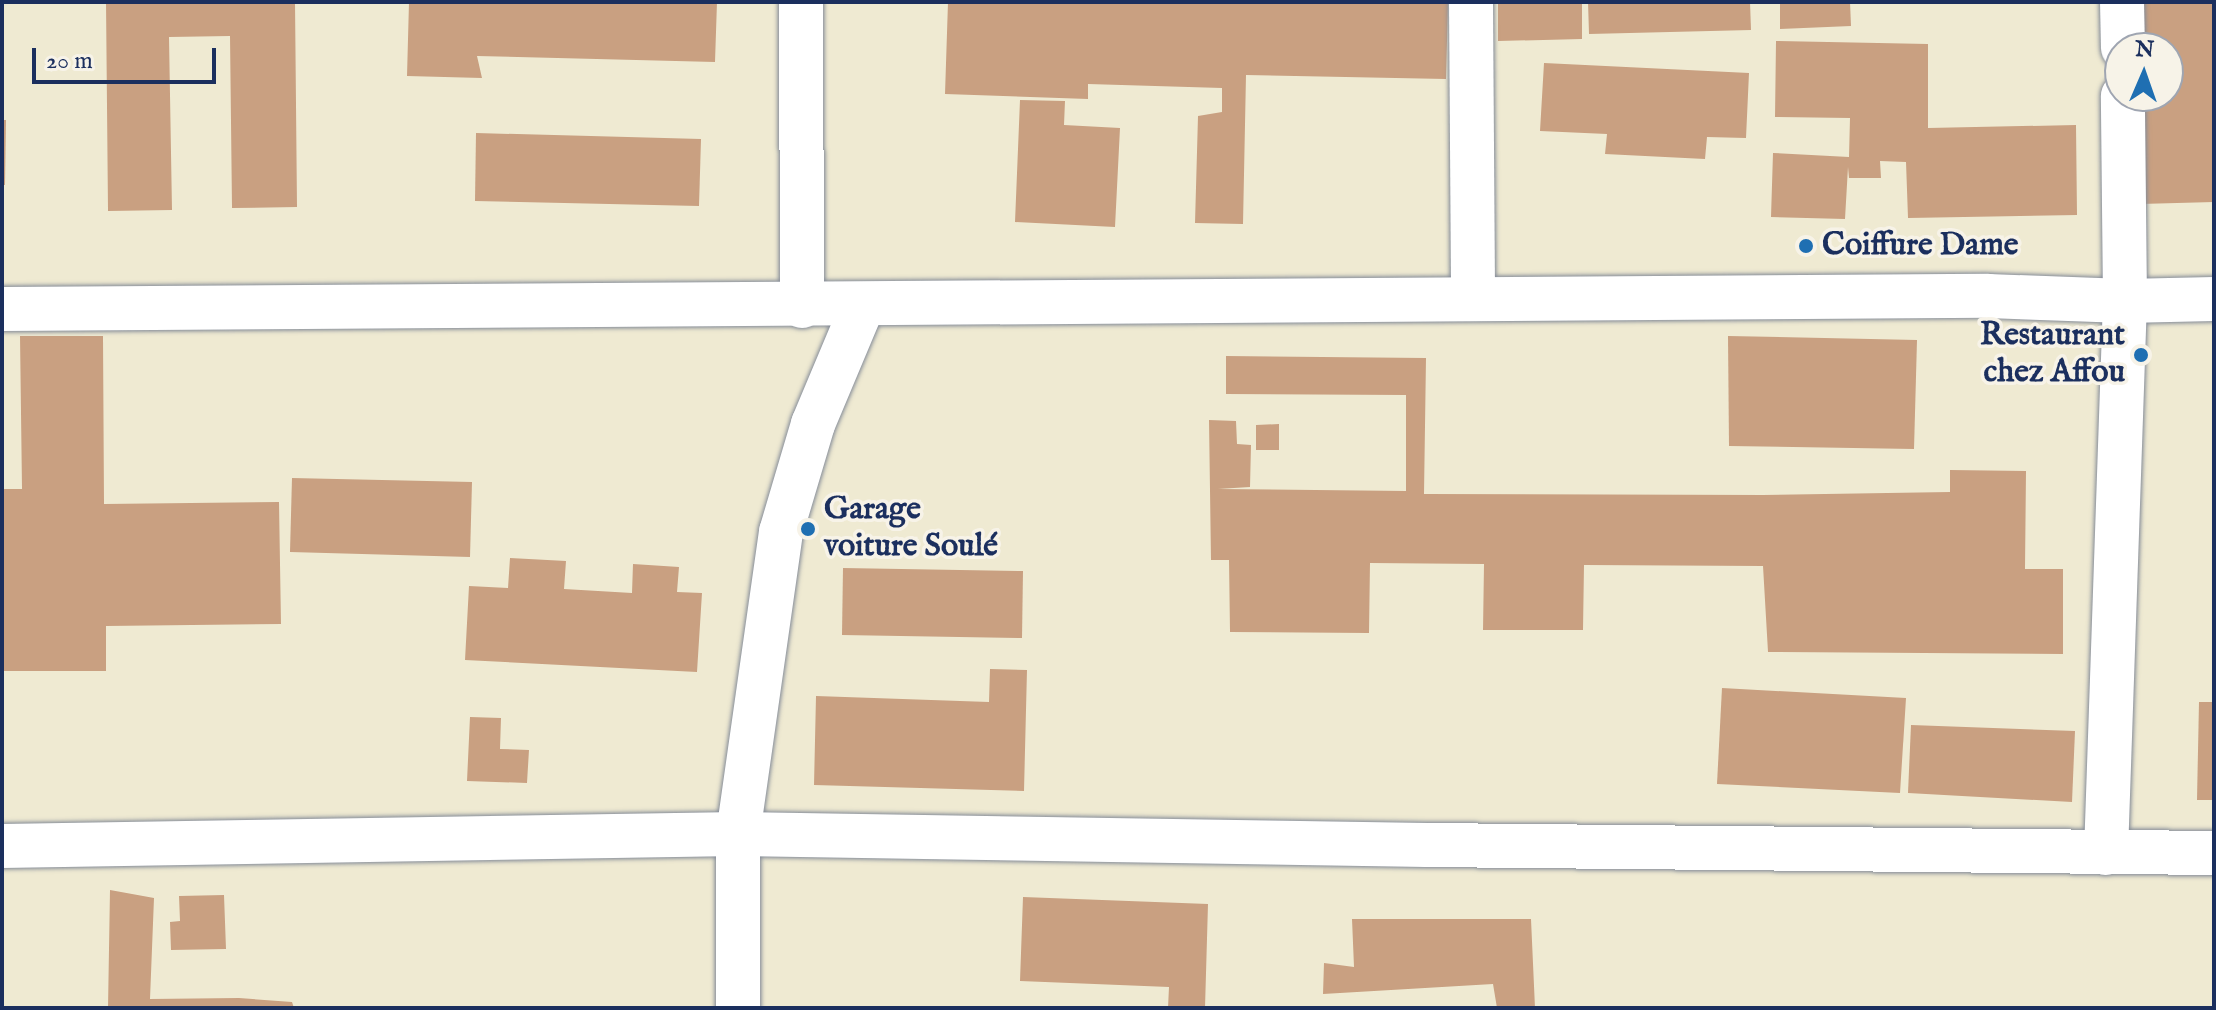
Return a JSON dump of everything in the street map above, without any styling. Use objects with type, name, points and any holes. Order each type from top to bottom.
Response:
[{"type":"street","points":[[801,2],[802,306]]},
{"type":"street","points":[[1471,2],[1473,299]]},
{"type":"street","points":[[2122,2],[2123,32]]},
{"type":"street","points":[[2106,853],[2125,301],[2123,112]]},
{"type":"street","points":[[2,309],[1988,296],[2125,301],[2214,299]]},
{"type":"street","points":[[738,1008],[738,834],[781,532],[813,424],[863,305]]},
{"type":"street","points":[[2,846],[738,834],[2214,853]]},
{"type":"building","points":[[106,2],[295,2],[297,207],[232,208],[230,36],[169,37],[172,210],[108,211]]},
{"type":"building","points":[[409,2],[717,2],[715,62],[477,56],[482,78],[407,76]]},
{"type":"building","points":[[948,2],[1448,2],[1446,79],[1246,75],[1243,224],[1195,223],[1198,116],[1222,112],[1222,88],[1088,84],[1088,99],[945,94]]},
{"type":"building","points":[[1498,2],[1582,2],[1582,39],[1498,41]]},
{"type":"building","points":[[1588,2],[1750,2],[1751,30],[1589,34]]},
{"type":"building","points":[[1780,2],[1850,2],[1851,26],[1780,29]]},
{"type":"building","points":[[2136,2],[2214,2],[2214,202],[2140,204],[2138,112],[2184,112],[2184,32],[2137,32]]},
{"type":"building","points":[[1776,41],[1928,44],[1928,128],[2076,125],[2077,215],[1908,218],[1906,162],[1880,161],[1881,178],[1849,178],[1848,167],[1845,219],[1771,217],[1773,153],[1849,157],[1850,118],[1775,117]]},
{"type":"building","points":[[1544,63],[1749,73],[1746,138],[1707,137],[1705,159],[1605,154],[1607,134],[1540,131]]},
{"type":"building","points":[[1020,100],[1065,101],[1064,125],[1120,128],[1115,227],[1015,222]]},
{"type":"building","points":[[2,120],[6,120],[5,185],[2,185]]},
{"type":"building","points":[[476,133],[701,139],[699,206],[475,201]]},
{"type":"building","points":[[20,336],[103,336],[104,504],[279,502],[281,624],[106,626],[106,671],[2,671],[2,489],[22,489]]},
{"type":"building","points":[[1728,336],[1917,340],[1914,449],[1729,446]]},
{"type":"building","points":[[1226,356],[1426,358],[1424,494],[1950,492],[1950,470],[2026,471],[2025,569],[2063,569],[2063,654],[1768,652],[1763,566],[1584,565],[1583,630],[1483,630],[1484,564],[1370,563],[1369,633],[1230,632],[1229,560],[1211,560],[1209,420],[1236,421],[1237,444],[1251,445],[1250,487],[1218,489],[1406,491],[1406,395],[1226,394]]},
{"type":"building","points":[[1279,424],[1279,450],[1256,450],[1256,425]]},
{"type":"building","points":[[292,478],[472,482],[470,557],[290,552]]},
{"type":"building","points":[[510,558],[566,561],[564,589],[632,593],[633,564],[679,567],[677,592],[702,593],[697,672],[465,660],[469,586],[508,588]]},
{"type":"building","points":[[843,568],[1023,571],[1022,638],[842,635]]},
{"type":"building","points":[[990,669],[1027,670],[1024,791],[814,785],[816,696],[989,702]]},
{"type":"building","points":[[1722,688],[1906,698],[1900,793],[1717,784]]},
{"type":"building","points":[[2199,702],[2214,702],[2214,800],[2197,800]]},
{"type":"building","points":[[470,717],[501,718],[500,749],[529,750],[527,783],[467,781]]},
{"type":"building","points":[[1911,725],[2075,731],[2072,802],[1908,793]]},
{"type":"building","points":[[110,890],[154,898],[150,999],[239,998],[292,1002],[294,1008],[108,1008]]},
{"type":"building","points":[[224,895],[226,949],[171,950],[170,922],[180,921],[179,896]]},
{"type":"building","points":[[1023,897],[1208,904],[1205,1008],[1168,1008],[1169,987],[1020,981]]},
{"type":"building","points":[[1352,919],[1531,919],[1535,1008],[1497,1008],[1493,984],[1323,994],[1324,963],[1354,967]]},
{"type":"place","name":"Coiffure Dame","points":[[1806,246]]},
{"type":"place","name":"Restaurant chez Affou","points":[[2141,355]]},
{"type":"place","name":"Garage voiture Soulé","points":[[808,529]]}]
